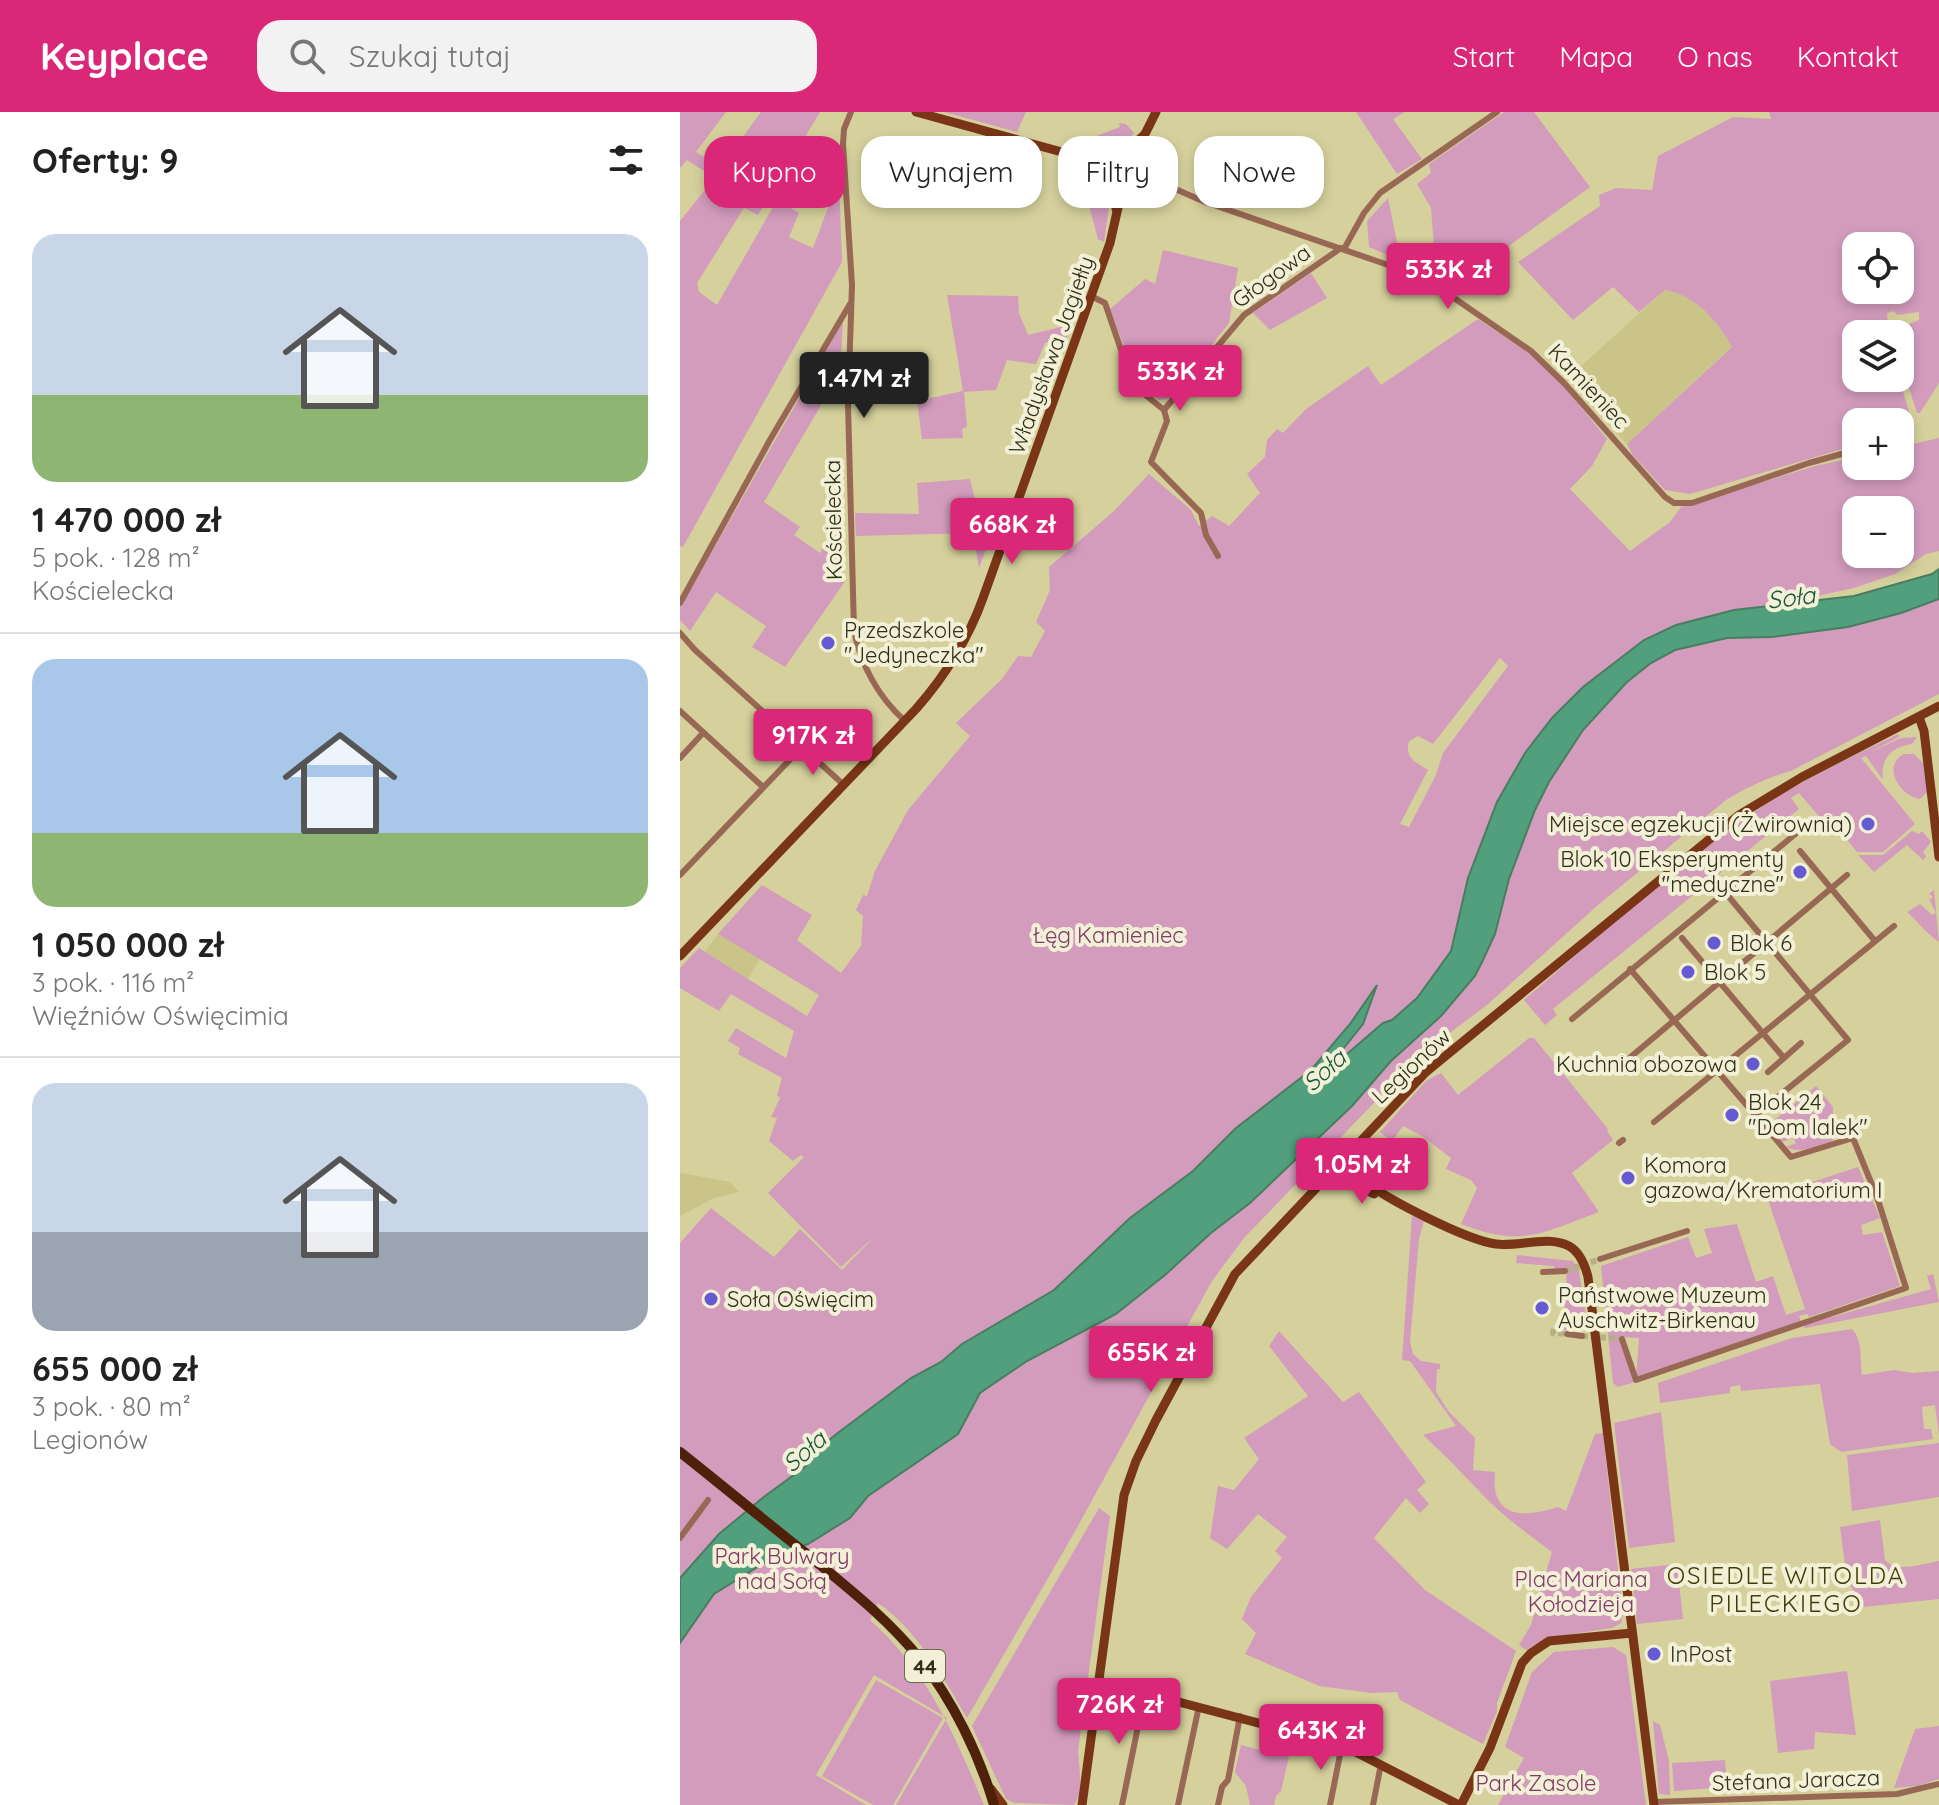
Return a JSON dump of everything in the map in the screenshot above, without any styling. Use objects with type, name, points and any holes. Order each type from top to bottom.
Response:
[{"type":"main road","name":"44","points":[[680,1452],[861,1598],[898,1634],[938,1684],[964,1731],[994,1805]]},
{"type":"street","name":"Kościelecka","points":[[851,112],[844,129],[843,144],[851,301],[848,404],[854,630],[859,651],[886,703],[905,721]]},
{"type":"street","points":[[916,112],[1058,151]]},
{"type":"street","points":[[1144,135],[1156,112]]},
{"type":"street","points":[[1343,249],[1380,193],[1497,112]]},
{"type":"street","name":"Kamieniec","points":[[1178,190],[1214,206],[1394,267],[1454,298],[1531,351],[1565,384],[1665,497],[1674,503],[1692,503],[1842,454]]},
{"type":"street","name":"Władysława Jagiełły","points":[[1114,208],[1116,221]]},
{"type":"street","name":"Władysława Jagiełły","points":[[680,956],[905,721],[950,665],[974,622],[1091,296],[1119,208]]},
{"type":"street","name":"Głogowa","points":[[1164,410],[1244,315],[1343,249]]},
{"type":"street","points":[[1091,296],[1105,303],[1133,385],[1164,410],[1167,421],[1151,462],[1201,513],[1206,535],[1218,556]]},
{"type":"street","points":[[680,603],[851,301]]},
{"type":"street","points":[[680,633],[844,785]]},
{"type":"street","name":"Legionów","points":[[1082,1804],[1124,1495],[1136,1461],[1213,1310],[1235,1274],[1426,1072],[1730,822],[1802,777],[1939,706]]},
{"type":"street","points":[[680,711],[763,787]]},
{"type":"street","points":[[1919,717],[1924,731],[1939,857]]},
{"type":"street","points":[[680,758],[703,733]]},
{"type":"street","points":[[680,875],[802,747]]},
{"type":"street","points":[[1572,1019],[1805,826]]},
{"type":"street","points":[[1800,851],[1875,941]]},
{"type":"street","points":[[1614,1071],[1847,875]]},
{"type":"street","points":[[1724,891],[1848,1040],[1754,1116]]},
{"type":"street","points":[[1654,1122],[1894,926]]},
{"type":"street","points":[[1682,938],[1784,1058]]},
{"type":"street","points":[[1622,1339],[1636,1380],[1906,1288],[1877,1197],[1853,1138],[1791,1157],[1630,969]]},
{"type":"street","points":[[1768,1072],[1801,1043]]},
{"type":"street","points":[[1345,1156],[1362,1180],[1411,1208]]},
{"type":"street","points":[[1334,1167],[1362,1188],[1480,1240],[1496,1244],[1567,1245],[1582,1261],[1588,1277],[1653,1803]]},
{"type":"street","points":[[1600,1259],[1687,1231]]},
{"type":"street","points":[[1543,1272],[1565,1271]]},
{"type":"street","points":[[1567,1334],[1582,1336]]},
{"type":"street","points":[[680,1538],[708,1500]]},
{"type":"street","points":[[1099,1681],[1342,1745],[1460,1805],[1490,1748],[1516,1677],[1528,1656],[1549,1641],[1632,1633]]},
{"type":"street","points":[[1122,1805],[1145,1692]]},
{"type":"street","points":[[1178,1805],[1199,1706]]},
{"type":"street","points":[[1218,1805],[1222,1787],[1228,1780],[1240,1716]]},
{"type":"street","points":[[1330,1805],[1342,1745]]},
{"type":"street","points":[[1373,1805],[1381,1764]]},
{"type":"street","name":"Stefana Jaracza","points":[[1653,1803],[1889,1794],[1939,1784]]},
{"type":"street","points":[[988,1786],[1003,1805]]},
{"type":"shaded area","points":[[1665,290],[1682,292],[1712,317],[1732,346],[1627,444],[1567,379]]},
{"type":"shaded area","points":[[718,934],[760,958],[748,979],[705,952]]},
{"type":"shaded area","points":[[680,1173],[730,1182],[739,1192],[714,1198],[680,1216]]},
{"type":"green space","points":[[680,112],[726,112],[708,136],[704,136],[696,152],[704,157],[704,171],[687,160],[680,168]]},
{"type":"green space","points":[[761,112],[820,112],[806,136],[744,136]]},
{"type":"green space","points":[[944,112],[1026,112],[1017,132]]},
{"type":"green space","points":[[1356,112],[1405,112],[1393,119],[1422,159],[1397,174]]},
{"type":"green space","points":[[1504,112],[1534,112],[1590,187],[1451,288],[1412,271],[1408,261],[1369,247],[1367,221],[1388,198],[1399,252],[1434,248],[1431,208],[1417,184],[1431,173],[1429,164]]},
{"type":"green space","points":[[1769,112],[1939,112],[1939,383],[1920,413],[1917,413],[1910,392],[1914,392],[1914,322],[1919,320],[1919,312],[1897,315],[1894,311],[1887,313],[1888,320],[1842,320],[1842,392],[1903,392],[1908,408],[1842,408],[1842,449],[1690,494],[1665,490],[1632,454],[1627,444],[1732,347],[1726,337],[1695,303],[1665,290],[1639,312],[1613,287],[1573,320],[1518,262],[1600,206],[1599,195],[1616,188],[1652,190],[1658,156],[1733,117],[1771,119]]},
{"type":"green space","points":[[1119,123],[1126,124],[1134,133],[1131,136],[1097,136],[1120,127]]},
{"type":"green space","points":[[704,191],[704,208],[744,208],[697,283],[699,292],[717,305],[772,208],[791,208],[799,213],[789,237],[813,248],[828,208],[840,208],[842,262],[683,547],[680,546],[680,221]]},
{"type":"green space","points":[[744,208],[762,208],[758,215]]},
{"type":"green space","points":[[1089,208],[1109,208],[1104,242],[1098,239]]},
{"type":"green space","points":[[1163,250],[1238,268],[1229,323],[1170,398],[1159,400],[1137,382],[1110,309],[1145,279],[1155,284]]},
{"type":"green space","points":[[1311,273],[1327,298],[1270,330],[1253,313]]},
{"type":"green space","points":[[947,295],[1018,296],[1019,313],[1028,335],[1073,324],[1065,341],[1045,343],[1036,364],[1007,360],[996,390],[964,392],[967,427],[962,429],[963,438],[922,439],[917,401],[963,391]]},
{"type":"green space","points":[[1478,319],[1536,358],[1564,386],[1607,439],[1592,466],[1570,489],[1630,551],[1670,522],[1681,507],[1815,466],[1842,460],[1842,480],[1914,480],[1914,444],[1939,438],[1939,551],[1914,562],[1914,496],[1842,496],[1842,568],[1904,568],[1854,588],[1734,610],[1583,687],[1552,718],[1525,753],[1497,802],[1468,878],[1451,951],[1417,998],[1339,1060],[1335,1059],[1363,1024],[1376,986],[1350,1024],[1311,1070],[1236,1128],[1193,1171],[1130,1218],[1054,1290],[962,1344],[941,1362],[911,1378],[839,1432],[863,1502],[958,1434],[980,1393],[1027,1361],[1116,1314],[1250,1203],[1352,1106],[1391,1061],[1441,1016],[1483,960],[1495,934],[1509,879],[1549,781],[1583,730],[1627,682],[1651,663],[1675,650],[1727,638],[1772,637],[1848,627],[1939,599],[1939,694],[1791,771],[1757,783],[1726,800],[1598,905],[1487,1005],[1420,1055],[1244,1238],[1212,1281],[1073,1535],[967,1718],[917,1641],[878,1603],[870,1620],[891,1640],[924,1683],[943,1716],[874,1675],[816,1775],[866,1805],[680,1805],[680,1243],[711,1208],[774,1257],[800,1229],[842,1270],[876,1235],[841,1267],[768,1193],[804,1157],[801,1155],[793,1161],[769,1141],[777,1118],[771,1117],[780,1098],[777,1095],[782,1078],[738,1054],[740,1048],[728,1041],[736,1028],[786,1058],[794,1031],[731,994],[719,1011],[680,988],[680,968],[699,948],[807,1016],[819,995],[718,934],[762,885],[812,915],[797,940],[841,973],[861,946],[863,916],[856,910],[863,895],[867,896],[875,871],[908,810],[970,736],[956,723],[1002,679],[1018,656],[1031,657],[1045,631],[1036,622],[1050,590],[1049,567],[1114,511],[1149,474],[1191,510],[1199,526],[1212,516],[1229,526],[1260,493],[1247,474],[1265,457],[1267,440],[1277,429],[1283,433],[1306,409],[1368,366],[1381,385]],"holes":[[[1500,658],[1508,666],[1443,753],[1436,775],[1409,827],[1400,824],[1428,770],[1410,755],[1409,741],[1418,736],[1433,744]]]},
{"type":"green space","points":[[843,321],[840,373],[764,502],[800,527],[794,535],[820,553],[841,519],[844,583],[785,667],[752,647],[766,626],[716,592],[690,631],[680,620],[680,608]]},
{"type":"green space","points":[[970,479],[987,547],[979,568],[973,533],[856,536],[855,513],[919,514],[917,483]]},
{"type":"green space","points":[[1898,734],[1899,737],[1869,753],[1901,738],[1917,737],[1912,744],[1888,755],[1883,766],[1883,780],[1866,756],[1861,758],[1915,824],[1883,852],[1857,852],[1829,818],[1823,821],[1799,793],[1791,798],[1799,809],[1553,1009],[1557,1015],[1545,1025],[1524,1000],[1665,880],[1752,813],[1805,781]]},
{"type":"green space","points":[[1904,754],[1914,754],[1925,765],[1928,791],[1920,799],[1906,792],[1896,780],[1894,766]]},
{"type":"green space","points":[[1912,831],[1919,834],[1922,831],[1931,842],[1923,852],[1926,857],[1923,860],[1907,845],[1874,872],[1858,855],[1883,855]]},
{"type":"green space","points":[[1934,890],[1939,942],[1907,912],[1920,904],[1932,915],[1936,913],[1928,897],[1930,900],[1933,897],[1929,894]]},
{"type":"green space","points":[[1529,1038],[1534,1038],[1608,1129],[1613,1140],[1572,1173],[1599,1212],[1532,1235],[1500,1235],[1461,1224],[1477,1188],[1471,1180],[1446,1169],[1451,1158],[1403,1126],[1392,1141],[1380,1132],[1426,1081],[1441,1073],[1458,1095]]},
{"type":"green space","points":[[1816,1086],[1833,1107],[1833,1141],[1804,1150],[1786,1147],[1796,1143],[1793,1138],[1782,1142],[1766,1127]]},
{"type":"green space","points":[[1858,1167],[1880,1218],[1861,1225],[1863,1235],[1882,1232],[1900,1286],[1809,1317],[1807,1314],[1799,1316],[1801,1322],[1636,1378],[1639,1338],[1619,1337],[1635,1382],[1618,1387],[1613,1383],[1601,1266],[1688,1237],[1696,1258],[1712,1253],[1704,1229],[1737,1224],[1756,1282],[1773,1276],[1786,1315],[1805,1309],[1767,1197]]},
{"type":"green space","name":"Plac Mariana Kołodzieja","points":[[1412,1216],[1424,1221],[1419,1239],[1410,1342],[1413,1354],[1421,1361],[1440,1364],[1436,1392],[1449,1412],[1475,1438],[1473,1470],[1495,1472],[1498,1499],[1504,1507],[1522,1513],[1558,1507],[1566,1511],[1595,1434],[1603,1433],[1623,1615],[1621,1623],[1612,1628],[1546,1638],[1526,1650],[1519,1645],[1531,1625],[1552,1552],[1497,1509],[1423,1435],[1456,1426],[1410,1361],[1402,1360]]},
{"type":"green space","points":[[1517,1255],[1573,1261],[1579,1271],[1588,1330],[1563,1330],[1567,1271],[1555,1271],[1554,1266],[1516,1263]]},
{"type":"green space","points":[[1933,1274],[1939,1302],[1805,1328],[1803,1325],[1931,1289],[1927,1276]]},
{"type":"green space","points":[[1852,1329],[1859,1345],[1862,1375],[1894,1370],[1913,1373],[1939,1371],[1939,1434],[1935,1405],[1922,1407],[1924,1429],[1931,1429],[1933,1439],[1841,1452],[1830,1444],[1820,1384],[1741,1391],[1740,1385],[1730,1387],[1730,1393],[1660,1403],[1658,1383],[1792,1338]]},
{"type":"green space","points":[[1279,1331],[1343,1402],[1359,1392],[1426,1482],[1417,1490],[1429,1504],[1420,1513],[1406,1498],[1374,1538],[1425,1590],[1516,1651],[1483,1744],[1400,1700],[1397,1692],[1372,1693],[1319,1686],[1245,1654],[1256,1633],[1242,1619],[1251,1597],[1282,1558],[1275,1551],[1287,1537],[1258,1514],[1227,1549],[1210,1538],[1218,1486],[1234,1490],[1259,1459],[1244,1438],[1308,1396],[1269,1346]]},
{"type":"green space","points":[[1661,1412],[1675,1542],[1629,1548],[1614,1423]]},
{"type":"green space","points":[[1939,1443],[1939,1497],[1852,1511],[1847,1455]]},
{"type":"green space","points":[[1099,1508],[1110,1516],[1078,1751],[1079,1793],[1074,1805],[1014,1803],[1006,1799],[972,1726]]},
{"type":"green space","points":[[1880,1520],[1885,1560],[1890,1564],[1910,1566],[1939,1561],[1939,1599],[1864,1607],[1847,1580],[1840,1527]]},
{"type":"green space","points":[[1677,1564],[1683,1619],[1637,1624],[1631,1569]]},
{"type":"green space","name":"Park Zasole","points":[[1613,1647],[1626,1655],[1646,1805],[1498,1805],[1524,1758],[1505,1747],[1532,1672],[1554,1652]]},
{"type":"green space","points":[[1847,1671],[1856,1735],[1815,1732],[1814,1749],[1778,1753],[1770,1681]]},
{"type":"green space","points":[[876,1680],[943,1718],[893,1805],[873,1805],[822,1776]]},
{"type":"green space","points":[[946,1720],[984,1805],[896,1805]]},
{"type":"green space","points":[[1653,1721],[1660,1725],[1669,1761],[1670,1795],[1659,1794]]},
{"type":"green space","points":[[1939,1726],[1939,1779],[1917,1786],[1894,1788],[1915,1729]]},
{"type":"green space","points":[[1241,1745],[1289,1757],[1281,1791],[1274,1805],[1250,1805],[1246,1786],[1235,1772]]},
{"type":"green space","points":[[1725,1760],[1727,1787],[1674,1791],[1672,1763]]},
{"type":"water","name":"Soła","points":[[1939,569],[1939,599],[1901,613],[1848,627],[1772,637],[1727,638],[1675,650],[1651,663],[1627,682],[1583,730],[1549,782],[1509,879],[1495,934],[1483,960],[1475,976],[1441,1016],[1391,1061],[1352,1106],[1250,1203],[1165,1275],[1116,1314],[1027,1361],[980,1393],[958,1434],[868,1496],[850,1518],[808,1544],[777,1555],[714,1594],[680,1643],[680,1578],[719,1534],[806,1466],[813,1453],[911,1378],[1054,1290],[1130,1218],[1193,1171],[1236,1128],[1311,1070],[1350,1024],[1377,985],[1363,1024],[1335,1059],[1340,1060],[1417,998],[1451,951],[1468,878],[1497,802],[1525,753],[1552,718],[1583,687],[1644,640],[1676,625],[1734,610],[1854,596],[1932,574]]},
{"type":"tunnel","points":[[1565,1271],[1600,1259]]},
{"type":"tunnel","points":[[1554,1329],[1553,1333],[1567,1334]]},
{"type":"tunnel","points":[[1582,1336],[1622,1339]]},
{"type":"place","name":"Przedszkole \"Jedyneczka\"","points":[[828,643]]},
{"type":"place","name":"Miejsce egzekucji (Żwirownia)","points":[[1868,824]]},
{"type":"place","name":"Blok 10 Eksperymenty \"medyczne\"","points":[[1800,872]]},
{"type":"place","name":"Blok 6","points":[[1714,943]]},
{"type":"place","name":"Blok 5","points":[[1688,972]]},
{"type":"place","name":"Kuchnia obozowa","points":[[1753,1064]]},
{"type":"place","name":"Blok 24 \"Dom lalek\"","points":[[1732,1115]]},
{"type":"place","name":"Komora gazowa/Krematorium I","points":[[1628,1178]]},
{"type":"place","name":"Soła Oświęcim","points":[[711,1299]]},
{"type":"place","name":"Państwowe Muzeum Auschwitz-Birkenau","points":[[1542,1308]]},
{"type":"place","name":"InPost","points":[[1654,1654]]},
{"type":"district","name":"OSIEDLE WITOLDA PILECKIEGO","points":[[1786,1589]]},
{"type":"park label","name":"Łęg Kamieniec","points":[[1108,935]]},
{"type":"park label","name":"Park Bulwary nad Sołą","points":[[782,1568]]}]
